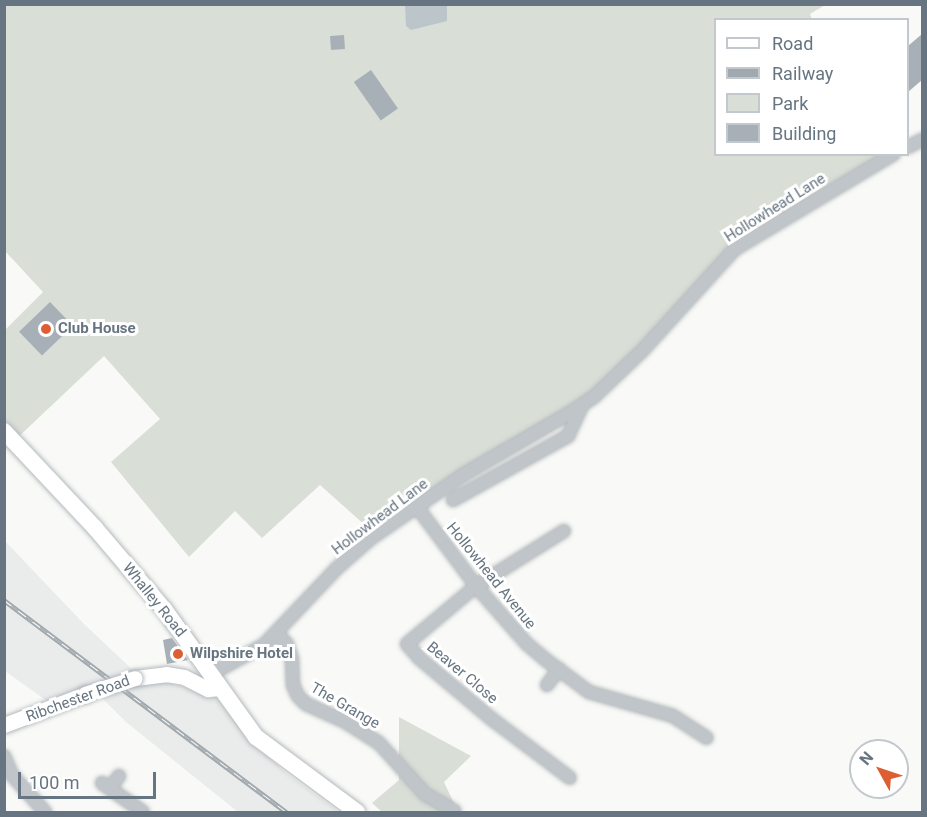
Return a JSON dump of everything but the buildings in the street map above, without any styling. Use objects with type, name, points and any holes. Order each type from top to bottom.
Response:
[{"type":"highway","name":"Whalley Road","points":[[4,431],[102,537],[164,609],[256,737],[357,813]]},
{"type":"main road","name":"Ribchester Road","points":[[12,723],[85,694],[135,678],[166,674],[184,677],[208,689],[221,688]]},
{"type":"street","name":"Hollowhead Lane","points":[[211,674],[246,657],[277,633],[336,569],[370,539],[462,475],[583,404],[614,379],[735,249],[891,156]]},
{"type":"street","name":"Hollowhead Lane","points":[[453,500],[568,436],[583,404]]},
{"type":"street","name":"Hollowhead Avenue","points":[[417,507],[476,586],[527,644],[589,692],[674,716],[692,736],[707,738]]},
{"type":"street","points":[[476,586],[564,531]]},
{"type":"street","name":"Beaver Close","points":[[476,586],[407,644],[493,720],[570,778]]},
{"type":"street","name":"The Grange","points":[[277,633],[287,644],[290,652],[293,686],[298,696],[306,704],[344,721],[379,743],[424,795],[454,812]]},
{"type":"street","points":[[547,685],[559,669]]},
{"type":"street","points":[[4,756],[12,775],[45,813]]},
{"type":"street","points":[[119,776],[106,786],[143,813]]},
{"type":"shaded area","points":[[405,5],[447,5],[447,21],[411,30],[406,26]]},
{"type":"shaded area","points":[[5,541],[84,624],[135,672],[51,704],[5,671]]},
{"type":"shaded area","points":[[155,679],[215,696],[253,743],[287,774],[339,812],[238,812],[126,722],[100,696]]},
{"type":"green space","points":[[5,5],[825,5],[810,14],[812,18],[714,18],[714,156],[882,156],[735,249],[614,379],[376,535],[320,485],[262,538],[235,511],[189,557],[111,462],[160,419],[104,356],[14,441],[5,431],[5,330],[43,292],[5,251]]},
{"type":"green space","points":[[399,717],[471,756],[444,782],[458,812],[382,812],[372,803],[399,780]]},
{"type":"railway","points":[[4,600],[286,812]]},
{"type":"place","name":"Club House","points":[[46,329]]},
{"type":"place","name":"Wilpshire Hotel","points":[[178,654]]}]
